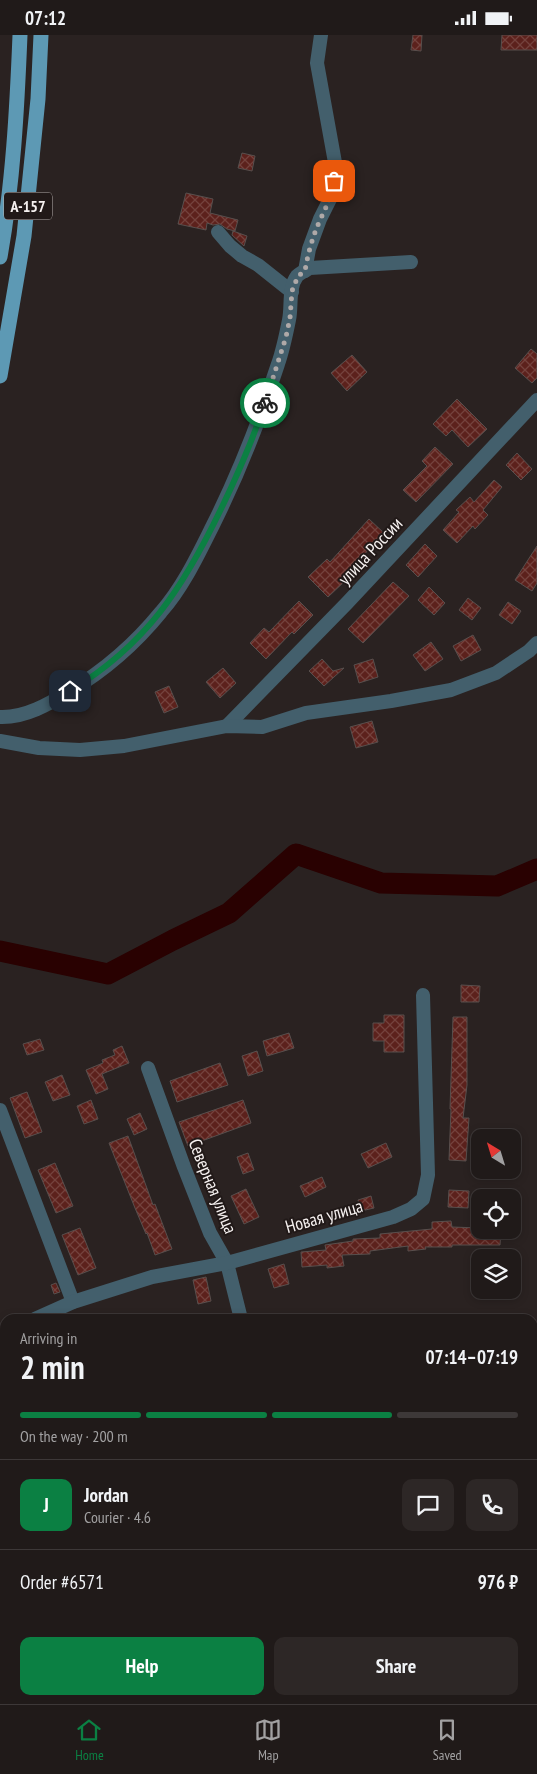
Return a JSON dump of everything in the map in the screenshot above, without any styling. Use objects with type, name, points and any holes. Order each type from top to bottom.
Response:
[{"type":"main road","name":"А-157","points":[[0,257],[5,231],[18,99],[20,35]]},
{"type":"main road","name":"А-157","points":[[0,376],[24,235],[38,108],[42,35]]},
{"type":"street","points":[[305,271],[309,249],[320,219],[332,195],[336,168],[317,63],[321,35]]},
{"type":"street","points":[[218,232],[236,251],[292,291]]},
{"type":"street","points":[[0,717],[9,717],[35,711],[82,684],[106,667],[134,642],[162,611],[184,580],[231,490],[259,422],[281,355],[290,318],[292,291],[298,276],[310,267],[411,262]]},
{"type":"street","name":"улица России","points":[[228,726],[347,603],[537,400]]},
{"type":"street","points":[[0,741],[39,748],[80,750],[124,746],[228,726],[262,727],[306,713],[451,690],[496,673],[529,651],[537,643]]},
{"type":"street","name":"Новая улица","points":[[45,1314],[72,1302],[152,1277],[227,1263],[393,1217],[411,1209],[423,1199],[428,1175],[423,995]]},
{"type":"street","name":"Северная улица","points":[[148,1068],[210,1233],[227,1263],[240,1314]]},
{"type":"street","points":[[0,1110],[72,1302]]},
{"type":"building","points":[[413,35],[422,35],[421,51],[411,50]]},
{"type":"building","points":[[502,35],[537,35],[537,50],[501,50]]},
{"type":"building","points":[[242,153],[255,156],[252,171],[238,168]]},
{"type":"building","points":[[186,193],[213,199],[210,213],[238,220],[235,231],[227,229],[220,224],[213,225],[207,223],[206,230],[178,224]]},
{"type":"building","points":[[233,231],[247,236],[244,246],[232,235]]},
{"type":"building","points":[[531,349],[537,354],[537,378],[532,383],[515,368]]},
{"type":"building","points":[[352,355],[367,372],[347,391],[331,373]]},
{"type":"building","points":[[457,399],[487,429],[468,447],[452,430],[446,436],[433,424]]},
{"type":"building","points":[[435,447],[453,464],[416,502],[403,490],[427,466],[422,461]]},
{"type":"building","points":[[517,453],[532,469],[521,480],[506,465]]},
{"type":"building","points":[[494,480],[502,487],[483,510],[488,515],[475,529],[473,526],[457,543],[443,530],[459,512],[456,510],[470,497],[474,502]]},
{"type":"building","points":[[369,519],[385,534],[344,577],[347,579],[328,597],[308,577],[327,559],[330,562]]},
{"type":"building","points":[[425,544],[437,556],[418,577],[406,565]]},
{"type":"building","points":[[537,546],[537,583],[532,591],[515,580]]},
{"type":"building","points":[[393,582],[409,596],[363,643],[348,629]]},
{"type":"building","points":[[429,587],[445,603],[434,615],[418,600]]},
{"type":"building","points":[[468,598],[481,608],[472,620],[459,610]]},
{"type":"building","points":[[299,601],[313,615],[294,634],[292,632],[266,659],[250,643],[264,628],[269,632]]},
{"type":"building","points":[[508,602],[521,611],[512,624],[499,615]]},
{"type":"building","points":[[473,635],[481,650],[461,661],[453,646]]},
{"type":"building","points":[[431,642],[443,659],[425,671],[413,655]]},
{"type":"building","points":[[322,659],[333,671],[344,668],[324,686],[309,671]]},
{"type":"building","points":[[373,659],[378,677],[359,683],[354,665]]},
{"type":"building","points":[[223,668],[236,683],[220,698],[206,682]]},
{"type":"building","points":[[169,686],[178,707],[164,713],[155,692]]},
{"type":"building","points":[[372,721],[378,742],[356,748],[350,727]]},
{"type":"building","points":[[461,985],[480,986],[479,1002],[461,1002]]},
{"type":"building","points":[[384,1015],[404,1015],[404,1052],[384,1052],[384,1041],[373,1041],[373,1023],[384,1023]]},
{"type":"building","points":[[453,1017],[467,1017],[467,1085],[463,1118],[469,1118],[466,1161],[449,1160]]},
{"type":"building","points":[[289,1033],[294,1048],[267,1056],[263,1041]]},
{"type":"building","points":[[40,1039],[44,1050],[27,1055],[23,1044]]},
{"type":"building","points":[[122,1046],[129,1063],[102,1074],[108,1089],[96,1094],[86,1070],[103,1063],[102,1060],[115,1055],[113,1050]]},
{"type":"building","points":[[257,1051],[263,1071],[248,1076],[242,1056]]},
{"type":"building","points":[[220,1063],[228,1085],[177,1102],[170,1081]]},
{"type":"building","points":[[62,1075],[70,1095],[53,1101],[45,1082]]},
{"type":"building","points":[[27,1092],[42,1132],[25,1138],[10,1098]]},
{"type":"building","points":[[91,1100],[98,1119],[84,1124],[77,1106]]},
{"type":"building","points":[[243,1100],[251,1123],[188,1146],[179,1122]]},
{"type":"building","points":[[140,1113],[147,1129],[134,1135],[127,1119]]},
{"type":"building","points":[[128,1136],[153,1205],[155,1204],[172,1249],[155,1255],[109,1143]]},
{"type":"building","points":[[386,1143],[392,1157],[368,1168],[361,1154]]},
{"type":"building","points":[[248,1153],[254,1170],[243,1174],[237,1157]]},
{"type":"building","points":[[55,1163],[73,1206],[56,1213],[38,1170]]},
{"type":"building","points":[[322,1177],[326,1187],[305,1197],[300,1186]]},
{"type":"building","points":[[246,1189],[259,1217],[244,1224],[231,1196]]},
{"type":"building","points":[[449,1190],[469,1191],[468,1208],[448,1207]]},
{"type":"building","points":[[371,1196],[374,1208],[361,1211],[358,1200]]},
{"type":"building","points":[[451,1221],[452,1227],[471,1228],[471,1239],[500,1239],[500,1245],[452,1245],[452,1247],[425,1247],[426,1249],[408,1251],[408,1246],[370,1251],[370,1254],[342,1255],[344,1266],[327,1268],[327,1265],[302,1267],[301,1252],[326,1250],[325,1245],[353,1241],[353,1239],[380,1238],[380,1234],[432,1229],[432,1222]]},
{"type":"building","points":[[80,1228],[96,1268],[78,1275],[62,1235]]},
{"type":"building","points":[[284,1264],[289,1284],[274,1288],[268,1269]]},
{"type":"building","points":[[206,1277],[211,1301],[198,1304],[193,1280]]},
{"type":"building","points":[[56,1283],[60,1292],[54,1294],[51,1285]]},
{"type":"waterway","points":[[0,951],[108,974],[229,913],[296,854],[381,883],[497,886],[537,869]]},
{"type":"way so far","points":[[265,403],[286,337],[290,318],[292,291],[298,276],[305,271],[309,249],[320,219],[332,195],[334,181]]},
{"type":"route","points":[[70,691],[106,667],[134,642],[162,611],[184,580],[231,490],[265,403]]}]
